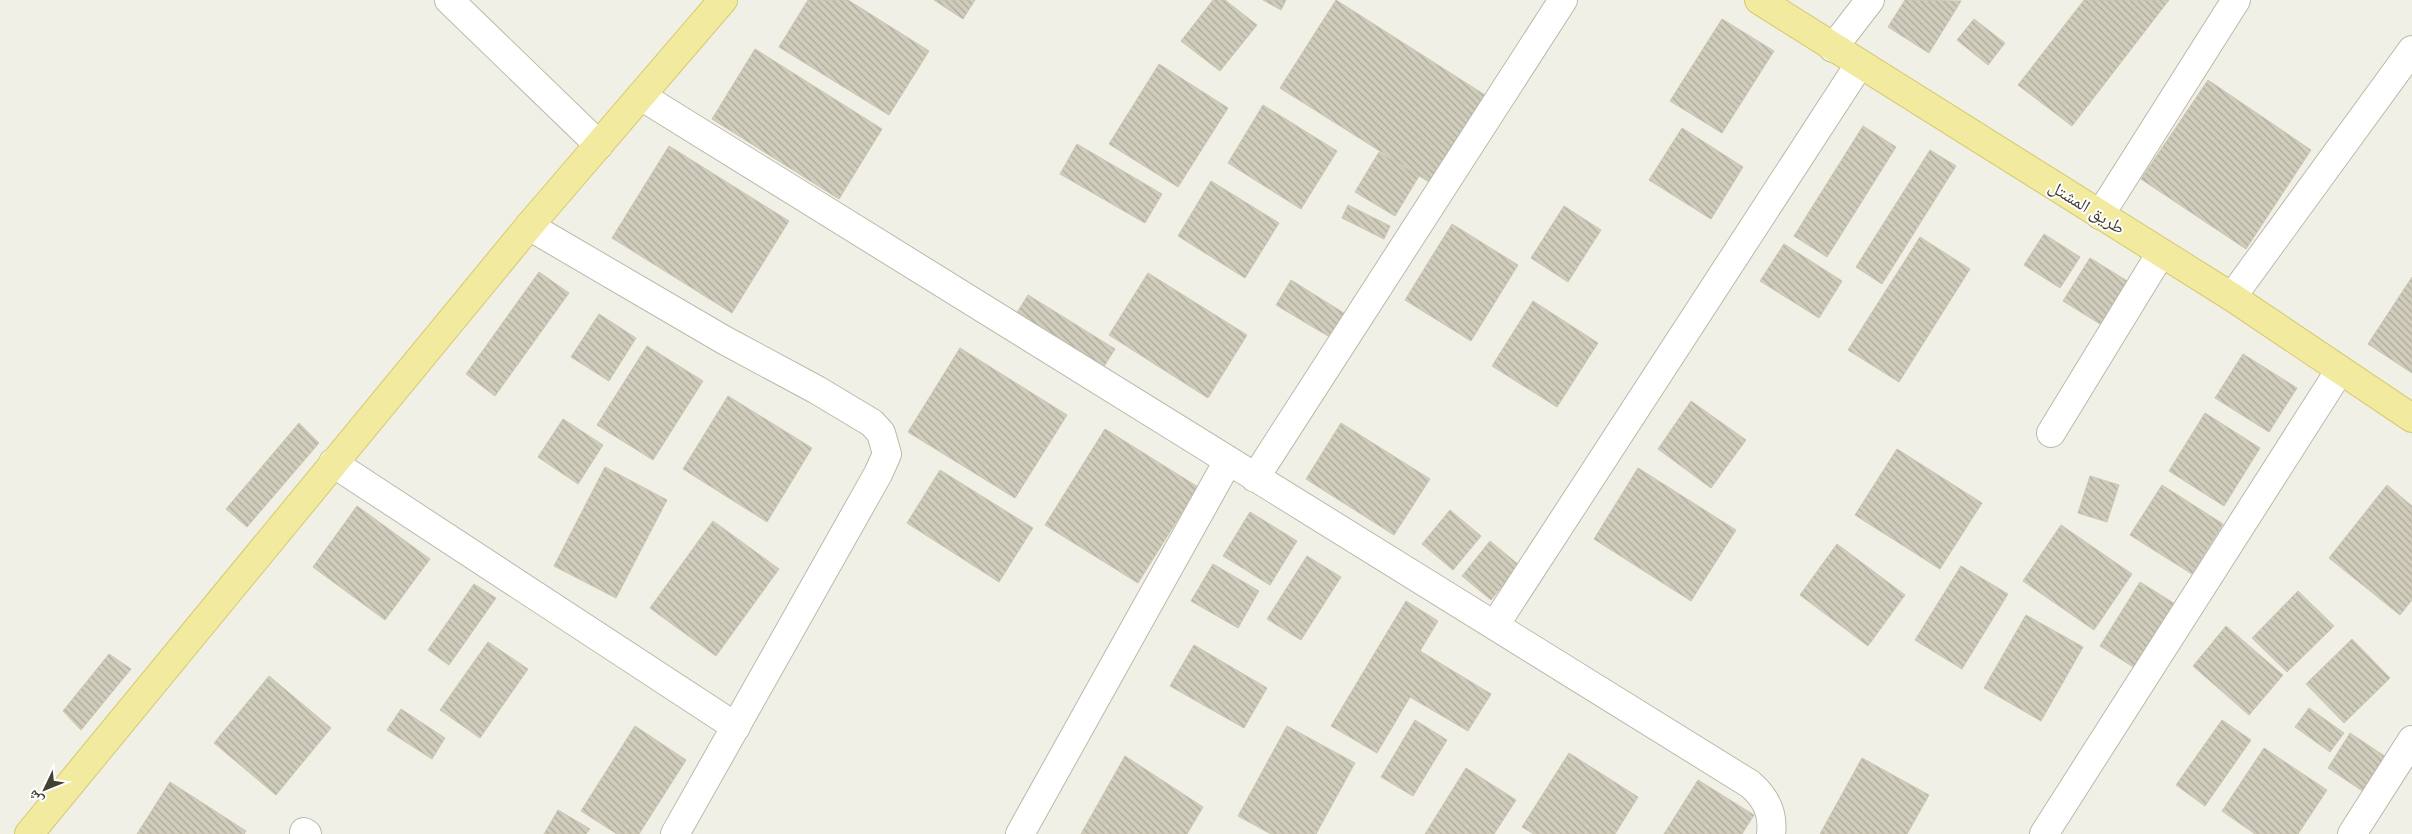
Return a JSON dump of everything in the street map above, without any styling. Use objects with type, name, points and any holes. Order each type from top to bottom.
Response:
[{"type":"main road","points":[[29,834],[529,226],[723,0]]},
{"type":"main road","name":"طريق المشتل","points":[[1760,0],[1833,48],[2232,297],[2412,418]]},
{"type":"street","points":[[450,0],[600,145]]},
{"type":"street","points":[[1255,478],[1563,0]]},
{"type":"street","points":[[1833,48],[1870,0]]},
{"type":"street","points":[[2100,215],[2236,0]]},
{"type":"street","points":[[2232,297],[2412,50]]},
{"type":"street","points":[[1495,625],[1859,64]]},
{"type":"street","points":[[640,96],[1750,784],[1764,796],[1771,817],[1770,834]]},
{"type":"street","points":[[529,226],[872,423],[881,433],[887,454],[878,474],[675,834]]},
{"type":"street","points":[[2051,433],[2161,253]]},
{"type":"street","points":[[2044,834],[2340,370]]},
{"type":"street","points":[[1020,834],[1228,461]]},
{"type":"street","points":[[333,464],[736,727]]},
{"type":"street","points":[[2352,834],[2412,740]]},
{"type":"building","points":[[808,0],[848,0],[929,51],[889,115],[779,47]]},
{"type":"building","points":[[934,0],[975,0],[963,19]]},
{"type":"building","points":[[1213,0],[1225,0],[1257,25],[1220,71],[1181,41]]},
{"type":"building","points":[[1263,0],[1286,0],[1281,10]]},
{"type":"building","points":[[1336,0],[1485,95],[1429,182],[1280,88]]},
{"type":"building","points":[[1905,0],[1961,1],[1929,53],[1888,27]]},
{"type":"building","points":[[2084,0],[2169,0],[2072,126],[2018,85]]},
{"type":"building","points":[[1722,19],[1774,51],[1722,133],[1670,101]]},
{"type":"building","points":[[1974,19],[2005,43],[1988,65],[1957,40]]},
{"type":"building","points":[[755,49],[882,129],[839,199],[712,119]]},
{"type":"building","points":[[1159,64],[1228,108],[1178,187],[1109,144]]},
{"type":"building","points":[[2208,80],[2311,150],[2246,249],[2141,179]]},
{"type":"building","points":[[1263,105],[1337,151],[1301,209],[1228,163]]},
{"type":"building","points":[[1863,126],[1896,147],[1827,257],[1794,236]]},
{"type":"building","points":[[1682,128],[1743,167],[1711,219],[1649,180]]},
{"type":"building","points":[[1077,144],[1162,194],[1145,223],[1060,174]]},
{"type":"building","points":[[669,146],[789,221],[732,313],[612,238]]},
{"type":"building","points":[[1930,150],[1956,166],[1882,284],[1856,267]]},
{"type":"building","points":[[1379,152],[1419,176],[1395,216],[1355,192]]},
{"type":"building","points":[[1211,181],[1279,223],[1245,278],[1178,236]]},
{"type":"building","points":[[1348,205],[1390,226],[1384,239],[1342,218]]},
{"type":"building","points":[[1564,206],[1601,230],[1568,282],[1531,258]]},
{"type":"building","points":[[1452,224],[1518,265],[1471,341],[1405,300]]},
{"type":"building","points":[[2044,234],[2080,257],[2060,288],[2024,265]]},
{"type":"building","points":[[1920,237],[1970,269],[1899,382],[1848,350]]},
{"type":"building","points":[[1784,244],[1842,281],[1819,318],[1760,281]]},
{"type":"building","points":[[2090,258],[2132,284],[2105,327],[2063,301]]},
{"type":"building","points":[[539,272],[569,293],[495,396],[466,374]]},
{"type":"building","points":[[1148,273],[1247,335],[1208,398],[1109,335]]},
{"type":"building","points":[[2412,277],[2412,373],[2368,344]]},
{"type":"building","points":[[1291,280],[1347,315],[1333,339],[1276,305]]},
{"type":"building","points":[[1028,295],[1115,349],[1103,368],[1016,314]]},
{"type":"building","points":[[1533,301],[1598,343],[1557,407],[1492,366]]},
{"type":"building","points":[[599,314],[636,338],[609,381],[571,357]]},
{"type":"building","points":[[647,346],[703,381],[653,460],[597,425]]},
{"type":"building","points":[[960,348],[1067,415],[1015,498],[908,432]]},
{"type":"building","points":[[2243,354],[2297,388],[2269,432],[2215,398]]},
{"type":"building","points":[[728,396],[812,448],[767,522],[683,469]]},
{"type":"building","points":[[1691,401],[1746,440],[1711,488],[1658,449]]},
{"type":"building","points":[[2205,413],[2260,448],[2224,506],[2169,471]]},
{"type":"building","points":[[563,419],[603,445],[578,484],[538,457]]},
{"type":"building","points":[[299,423],[319,443],[247,527],[226,509]]},
{"type":"building","points":[[1341,423],[1430,479],[1394,535],[1306,479]]},
{"type":"building","points":[[1105,429],[1198,487],[1138,583],[1045,525]]},
{"type":"building","points":[[1897,449],[1982,503],[1940,569],[1855,515]]},
{"type":"building","points":[[605,467],[667,500],[616,598],[554,566]]},
{"type":"building","points":[[1638,468],[1736,530],[1691,601],[1594,539]]},
{"type":"building","points":[[940,470],[1033,528],[999,582],[907,523]]},
{"type":"building","points":[[2090,476],[2119,485],[2107,522],[2078,513]]},
{"type":"building","points":[[2162,485],[2223,524],[2192,574],[2130,535]]},
{"type":"building","points":[[2387,485],[2412,506],[2412,600],[2400,615],[2329,558]]},
{"type":"building","points":[[357,506],[430,559],[385,620],[313,567]]},
{"type":"building","points":[[1450,510],[1481,536],[1453,570],[1422,544]]},
{"type":"building","points":[[1250,512],[1297,541],[1270,585],[1223,556]]},
{"type":"building","points":[[713,521],[779,569],[716,656],[650,608]]},
{"type":"building","points":[[2061,525],[2132,574],[2094,630],[2023,581]]},
{"type":"building","points":[[1490,541],[1519,565],[1491,600],[1462,576]]},
{"type":"building","points":[[1837,544],[1905,595],[1868,646],[1800,595]]},
{"type":"building","points":[[1307,556],[1341,577],[1301,640],[1267,619]]},
{"type":"building","points":[[1213,564],[1259,591],[1238,628],[1191,601]]},
{"type":"building","points":[[1961,566],[2008,594],[1962,669],[1915,640]]},
{"type":"building","points":[[2140,582],[2175,604],[2135,668],[2100,646]]},
{"type":"building","points":[[474,584],[496,598],[449,665],[428,650]]},
{"type":"building","points":[[2298,591],[2334,626],[2287,672],[2252,638]]},
{"type":"building","points":[[1406,601],[1438,621],[1420,651],[1491,694],[1468,731],[1410,697],[1377,753],[1331,726]]},
{"type":"building","points":[[2026,615],[2083,647],[2041,721],[1984,688]]},
{"type":"building","points":[[2226,626],[2283,675],[2249,715],[2193,666]]},
{"type":"building","points":[[2352,639],[2390,678],[2344,723],[2306,684]]},
{"type":"building","points":[[488,642],[528,669],[480,738],[440,710]]},
{"type":"building","points":[[1194,645],[1267,688],[1244,728],[1170,686]]},
{"type":"building","points":[[109,654],[131,669],[81,730],[63,711]]},
{"type":"building","points":[[269,676],[331,728],[276,795],[214,743]]},
{"type":"building","points":[[2309,708],[2344,733],[2330,752],[2295,727]]},
{"type":"building","points":[[401,709],[445,738],[432,759],[387,730]]},
{"type":"building","points":[[1415,720],[1447,740],[1413,796],[1381,777]]},
{"type":"building","points":[[2222,720],[2251,740],[2205,806],[2176,785]]},
{"type":"building","points":[[635,726],[686,760],[639,834],[617,834],[581,811]]},
{"type":"building","points":[[1287,726],[1355,763],[1316,834],[1271,834],[1238,816]]},
{"type":"building","points":[[2350,733],[2386,757],[2364,792],[2328,768]]},
{"type":"building","points":[[2264,748],[2327,790],[2298,834],[2255,834],[2222,811]]},
{"type":"building","points":[[1569,753],[1638,797],[1615,834],[1534,834],[1522,827]]},
{"type":"building","points":[[1125,756],[1203,807],[1187,834],[1081,834]]},
{"type":"building","points":[[1862,758],[1929,795],[1907,834],[1820,834]]},
{"type":"building","points":[[1466,768],[1516,800],[1494,834],[1425,834]]},
{"type":"building","points":[[1698,780],[1754,815],[1742,834],[1664,834]]},
{"type":"building","points":[[170,782],[246,831],[244,834],[137,834]]},
{"type":"building","points":[[558,810],[590,829],[586,834],[544,834]]}]
